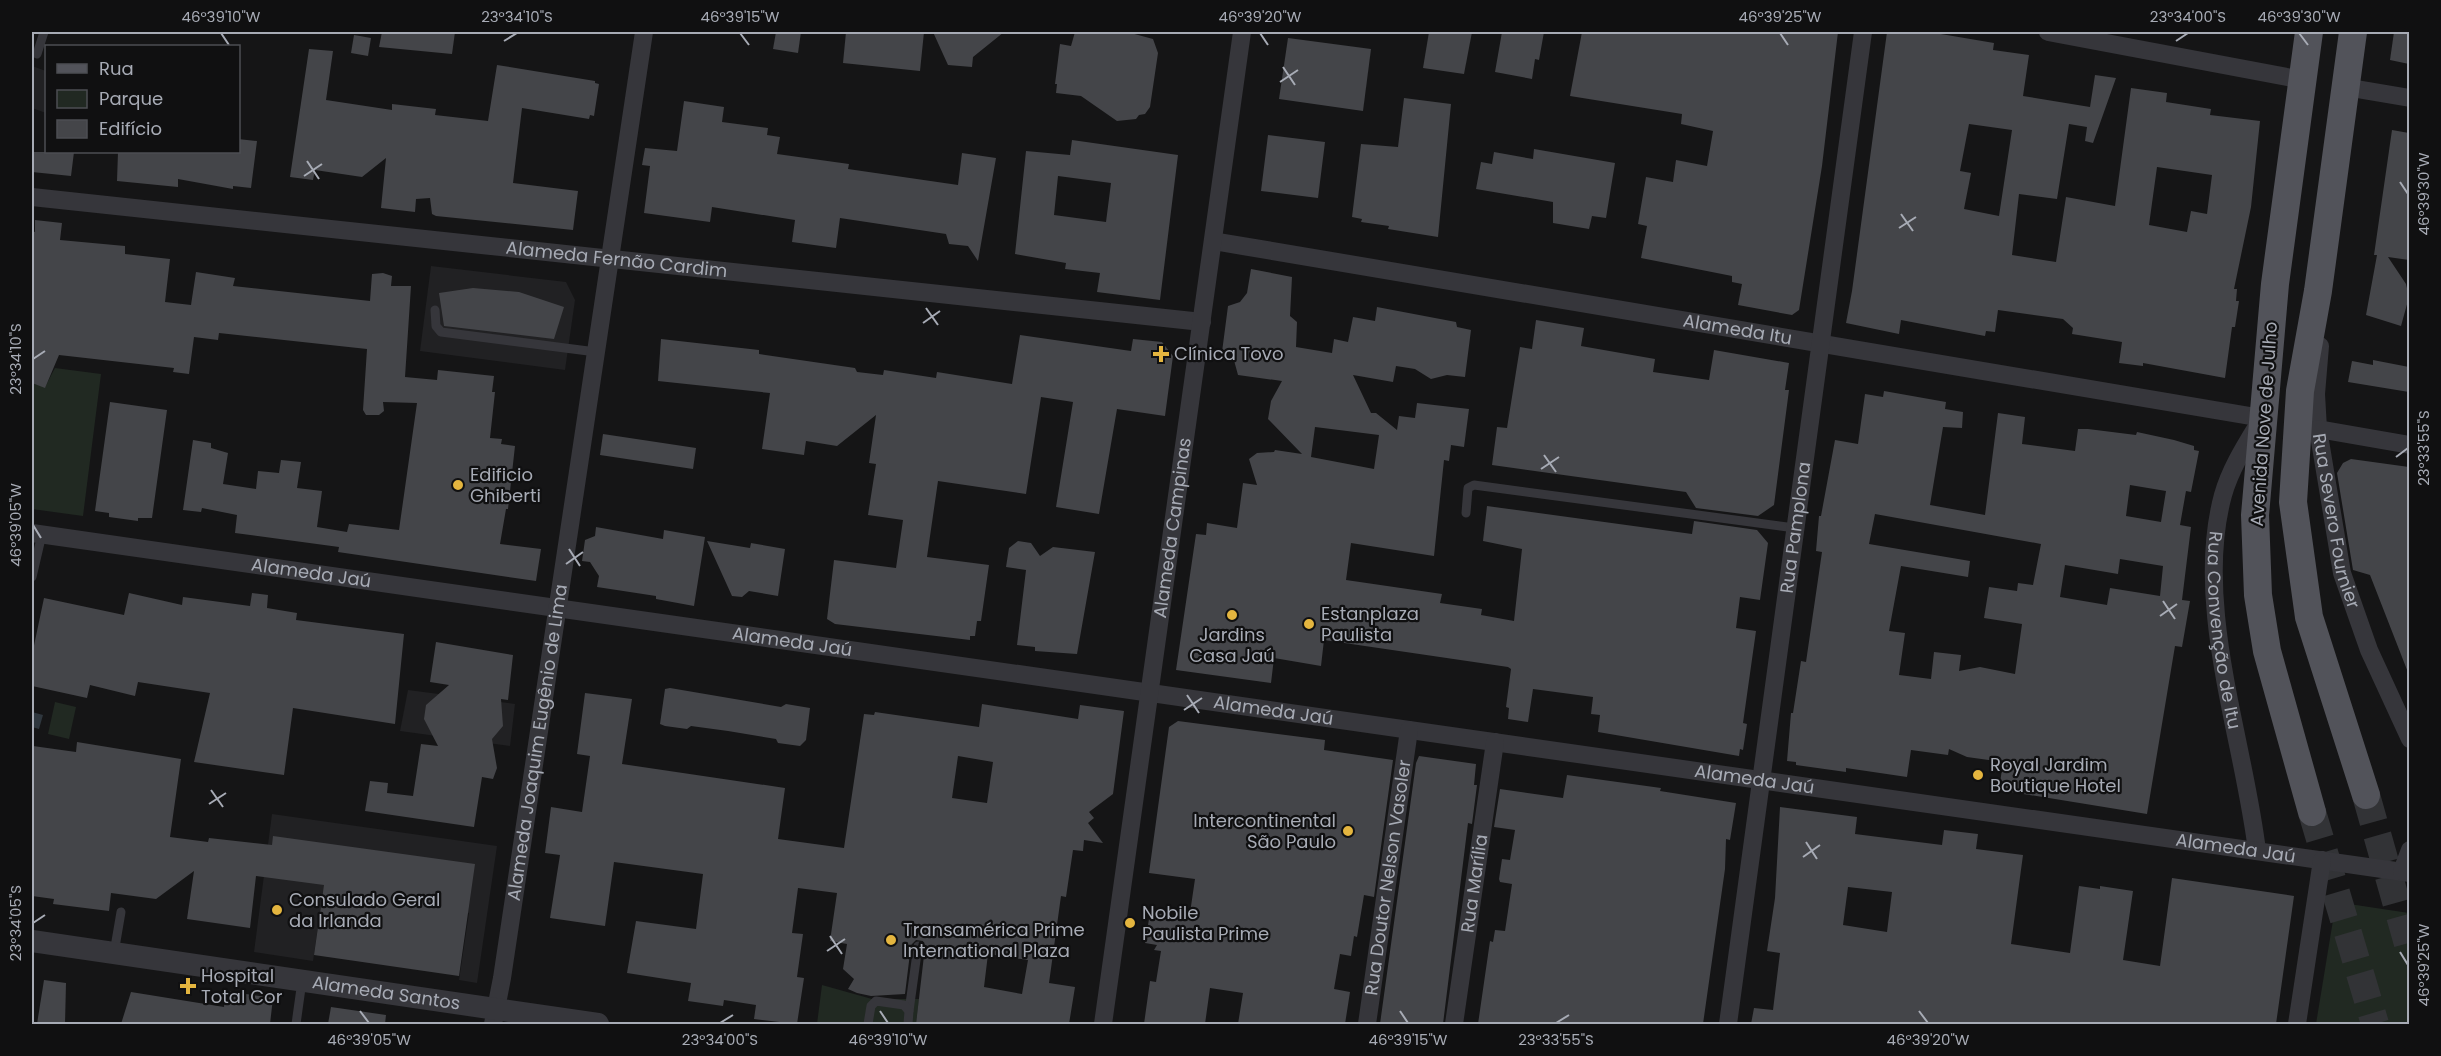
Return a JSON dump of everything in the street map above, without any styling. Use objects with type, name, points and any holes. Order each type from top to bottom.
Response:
[{"type":"main road","name":"Avenida Nove de Julho","points":[[2309,32],[2275,284],[2255,515],[2258,595],[2267,651],[2312,812]]},
{"type":"main road","name":"Avenida Nove de Julho","points":[[2353,32],[2318,291],[2300,392],[2294,502],[2308,616],[2366,795]]},
{"type":"street","name":"Alameda Joaquim Eugênio de Lima","points":[[494,1017],[558,609],[644,32]]},
{"type":"street","name":"Alameda Campinas","points":[[1103,1024],[1242,32]]},
{"type":"street","name":"Rua Pamplona","points":[[1728,1024],[1863,32]]},
{"type":"street","points":[[2048,32],[2303,80]]},
{"type":"street","points":[[2345,87],[2409,98]]},
{"type":"street","name":"Alameda Fernão Cardim","points":[[32,197],[1202,322]]},
{"type":"street","name":"Alameda Itu","points":[[1213,241],[2262,418]]},
{"type":"street","name":"Rua Severo Fournier","points":[[2318,291],[2324,304],[2316,394],[2318,429],[2342,573],[2368,650],[2409,740]]},
{"type":"street","name":"Rua Convenção de Itu","points":[[2257,851],[2220,644],[2214,564],[2217,522],[2223,493],[2237,460],[2262,418]]},
{"type":"street","points":[[2318,429],[2409,445]]},
{"type":"street","name":"Alameda Jaú","points":[[37,533],[2406,872]]},
{"type":"street","name":"Rua Doutor Nelson Vasoler","points":[[1367,1024],[1409,730]]},
{"type":"street","name":"Rua Marília","points":[[1454,1024],[1495,742]]},
{"type":"street","points":[[2406,872],[2409,850]]},
{"type":"street","points":[[2297,1024],[2322,860]]},
{"type":"street","name":"Alameda Santos","points":[[32,941],[302,981],[494,1017],[598,1024]]},
{"type":"lane","points":[[37,54],[44,32]]},
{"type":"lane","points":[[435,310],[436,326],[441,333],[596,352]]},
{"type":"lane","points":[[1466,513],[1468,488],[1474,485],[1796,528]]},
{"type":"lane","points":[[32,577],[37,533]]},
{"type":"lane","points":[[114,953],[121,912]]},
{"type":"lane","points":[[908,1024],[918,946]]},
{"type":"lane","points":[[296,1024],[302,981]]},
{"type":"lane","points":[[868,1024],[871,1006],[876,1001],[904,1005],[909,1011]]},
{"type":"shaded area","points":[[32,66],[45,71],[45,113],[32,108]]},
{"type":"shaded area","points":[[431,266],[566,282],[575,300],[565,370],[420,351]]},
{"type":"shaded area","points":[[408,690],[515,704],[510,746],[400,731]]},
{"type":"shaded area","points":[[32,712],[43,715],[39,729],[32,727]]},
{"type":"shaded area","points":[[272,814],[497,846],[477,983],[459,980],[469,913],[323,892],[313,961],[254,952]]},
{"type":"green space","points":[[55,368],[101,374],[83,516],[32,509],[32,383],[45,387]]},
{"type":"green space","points":[[55,702],[76,707],[69,739],[48,734]]},
{"type":"green space","points":[[2336,902],[2409,913],[2409,1024],[2316,1024]]},
{"type":"green space","points":[[822,985],[872,999],[919,999],[916,1024],[817,1024]]},
{"type":"building","points":[[382,32],[455,32],[452,54],[379,47]]},
{"type":"building","points":[[776,32],[801,32],[798,53],[773,49]]},
{"type":"building","points":[[846,32],[924,32],[920,71],[843,63]]},
{"type":"building","points":[[933,32],[1004,32],[973,57],[972,67],[948,65]]},
{"type":"building","points":[[1075,32],[1127,32],[1153,39],[1158,53],[1150,107],[1145,114],[1139,115],[1136,119],[1117,121],[1081,96],[1056,93],[1060,44],[1071,46]]},
{"type":"building","points":[[1429,32],[1472,32],[1464,74],[1423,68]]},
{"type":"building","points":[[1502,32],[1544,32],[1539,60],[1535,59],[1532,79],[1495,72]]},
{"type":"building","points":[[1582,32],[1838,32],[1822,166],[1799,310],[1792,315],[1738,305],[1742,284],[1732,282],[1732,276],[1641,258],[1647,226],[1638,224],[1646,177],[1673,182],[1676,160],[1707,166],[1713,131],[1681,124],[1682,114],[1570,96]]},
{"type":"building","points":[[1887,32],[1929,32],[1994,43],[1993,50],[2029,55],[2023,96],[2090,107],[2095,75],[2116,78],[2093,143],[2085,141],[2087,127],[2069,124],[2057,199],[2019,194],[2012,255],[2056,262],[2066,197],[2115,206],[2131,88],[2167,93],[2166,102],[2211,109],[2210,115],[2260,121],[2251,207],[2234,289],[2237,289],[2236,301],[2239,301],[2235,327],[2232,327],[2225,378],[2143,363],[2143,366],[2119,363],[2122,342],[2072,334],[2073,328],[2063,319],[1998,310],[1995,332],[1986,331],[1985,336],[1901,320],[1899,334],[1846,323]],"holes":[[[1969,124],[2012,130],[1999,216],[1964,209],[1971,173],[1960,171]],[[2157,167],[2212,175],[2207,214],[2191,211],[2187,232],[2149,225]]]},
{"type":"building","points":[[2394,32],[2409,32],[2409,64],[2390,60]]},
{"type":"building","points":[[354,35],[371,38],[368,56],[351,53]]},
{"type":"building","points":[[1288,38],[1371,49],[1363,111],[1279,99]]},
{"type":"building","points":[[309,49],[333,51],[326,100],[392,110],[392,104],[436,109],[435,115],[488,121],[497,65],[595,81],[599,84],[594,116],[590,115],[589,119],[522,108],[513,183],[578,191],[573,230],[436,216],[432,214],[430,198],[416,199],[415,212],[381,208],[386,158],[362,177],[315,170],[313,180],[290,177]]},
{"type":"building","points":[[1404,98],[1451,104],[1438,237],[1388,229],[1389,226],[1361,222],[1362,219],[1352,217],[1361,144],[1398,147]]},
{"type":"building","points":[[684,101],[724,107],[722,122],[768,128],[767,135],[780,137],[777,154],[849,164],[848,169],[958,185],[962,153],[996,158],[978,261],[968,246],[949,244],[946,234],[840,218],[836,248],[792,242],[795,220],[712,207],[710,222],[644,213],[650,166],[642,165],[645,148],[677,151]]},
{"type":"building","points":[[2392,130],[2409,133],[2409,260],[2388,257],[2406,284],[2409,297],[2401,326],[2366,315],[2377,255],[2374,255]]},
{"type":"building","points":[[1268,135],[1325,142],[1318,198],[1261,191]]},
{"type":"building","points":[[240,139],[257,141],[251,188],[233,186],[233,189],[178,179],[178,187],[117,181],[118,153],[240,153]]},
{"type":"building","points":[[1072,140],[1178,155],[1160,300],[1097,292],[1100,273],[1065,269],[1066,263],[1015,254],[1026,151],[1070,155]],"holes":[[[1058,176],[1111,183],[1106,222],[1054,215]]]},
{"type":"building","points":[[1534,149],[1615,163],[1606,218],[1592,216],[1589,229],[1553,223],[1553,202],[1476,189],[1481,162],[1492,164],[1494,152],[1533,159]]},
{"type":"building","points":[[32,152],[74,153],[71,176],[32,172]]},
{"type":"building","points":[[35,220],[62,223],[60,240],[125,246],[125,254],[170,259],[165,302],[191,305],[196,272],[235,278],[233,286],[370,301],[372,274],[383,273],[392,276],[391,286],[411,286],[405,377],[437,380],[438,370],[494,376],[492,392],[495,392],[490,438],[502,439],[501,444],[515,446],[508,509],[506,509],[500,544],[541,549],[536,581],[338,552],[339,547],[235,533],[237,515],[202,508],[201,512],[183,510],[193,440],[211,443],[211,448],[228,453],[223,484],[256,489],[258,471],[279,473],[281,460],[301,462],[297,488],[322,491],[317,527],[347,532],[349,524],[399,530],[417,403],[383,402],[384,411],[379,415],[366,415],[363,410],[367,349],[219,333],[218,340],[194,337],[189,374],[173,372],[174,368],[59,355],[45,388],[32,383],[32,231],[35,232]]},
{"type":"building","points":[[1251,269],[1292,277],[1290,316],[1297,322],[1296,347],[1332,353],[1334,339],[1348,342],[1353,317],[1375,321],[1377,307],[1456,322],[1457,327],[1471,330],[1465,377],[1447,375],[1431,379],[1415,369],[1396,366],[1393,382],[1353,375],[1371,413],[1376,413],[1397,430],[1399,416],[1415,418],[1417,403],[1469,409],[1464,447],[1451,445],[1449,461],[1444,460],[1434,556],[1351,543],[1346,580],[1442,594],[1440,603],[1482,609],[1481,615],[1514,621],[1522,549],[1483,541],[1487,506],[1692,534],[1694,521],[1757,530],[1768,543],[1760,600],[1740,597],[1736,628],[1756,631],[1743,723],[1747,724],[1743,750],[1740,749],[1739,756],[1598,732],[1600,715],[1591,714],[1593,697],[1533,689],[1528,722],[1508,719],[1509,708],[1506,707],[1511,669],[1508,667],[1324,640],[1321,666],[1274,658],[1271,683],[1176,670],[1196,534],[1206,535],[1207,523],[1237,528],[1243,483],[1257,485],[1249,459],[1257,453],[1274,452],[1275,450],[1302,454],[1268,419],[1271,401],[1282,381],[1238,375],[1232,353],[1222,352],[1228,306],[1240,302],[1247,293]],"holes":[[[1315,427],[1379,435],[1374,469],[1311,457]]]},
{"type":"building","points":[[473,288],[519,292],[564,307],[554,339],[444,326],[439,293]]},
{"type":"building","points":[[1536,320],[1584,328],[1581,346],[1655,359],[1653,372],[1709,380],[1714,350],[1789,363],[1785,390],[1789,390],[1774,505],[1758,516],[1696,508],[1686,492],[1492,465],[1497,427],[1507,428],[1520,347],[1532,349]]},
{"type":"building","points":[[1020,335],[1131,351],[1133,339],[1162,342],[1173,356],[1165,416],[1117,409],[1099,514],[1056,507],[1073,402],[1041,397],[1026,494],[938,481],[927,557],[989,565],[981,621],[977,621],[975,636],[970,636],[970,640],[835,624],[827,619],[834,560],[896,568],[903,520],[868,515],[876,464],[869,463],[876,415],[837,446],[806,441],[804,455],[762,449],[770,393],[658,381],[661,339],[759,350],[759,354],[855,368],[857,372],[883,375],[884,370],[936,378],[937,372],[1012,384]]},
{"type":"building","points":[[2373,360],[2409,367],[2409,392],[2348,382],[2352,361],[2373,365]]},
{"type":"building","points":[[1884,391],[1946,402],[1945,409],[1963,412],[1962,428],[1943,427],[1930,505],[1985,515],[1998,413],[2025,417],[2022,444],[2075,451],[2078,429],[2088,429],[2136,435],[2137,432],[2194,446],[2194,450],[2199,451],[2191,492],[2186,491],[2180,525],[2191,527],[2182,600],[2190,601],[2182,647],[2175,646],[2147,814],[1999,790],[2003,762],[1967,757],[1949,749],[1948,755],[1911,750],[1907,777],[1846,768],[1846,772],[1796,765],[1796,762],[1787,761],[1791,713],[1793,713],[1801,661],[1806,662],[1822,552],[1816,551],[1819,516],[1821,516],[1835,440],[1858,444],[1865,394],[1883,397]],"holes":[[[2130,485],[2166,491],[2161,522],[2126,516]],[[1875,514],[2041,544],[2033,585],[2018,583],[2017,591],[1989,587],[1984,618],[2022,624],[2015,674],[1980,667],[1959,671],[1961,655],[1934,652],[1931,679],[1899,675],[1905,633],[1889,631],[1901,566],[1968,577],[1970,561],[1869,544]],[[2120,559],[2163,566],[2160,596],[2110,588],[2107,605],[2060,597],[2065,565],[2118,574]]]},
{"type":"building","points":[[110,402],[167,410],[152,518],[138,518],[138,521],[109,517],[109,513],[95,511]]},
{"type":"building","points":[[603,434],[696,448],[693,469],[600,455]]},
{"type":"building","points":[[2351,459],[2409,467],[2409,675],[2370,575],[2353,570],[2337,473],[2343,463]]},
{"type":"building","points":[[596,527],[663,539],[664,530],[705,537],[694,606],[656,599],[656,596],[597,587],[599,576],[590,562],[582,561],[585,540],[595,536]]},
{"type":"building","points":[[707,541],[750,548],[751,543],[785,549],[778,596],[749,591],[742,597],[732,596]]},
{"type":"building","points":[[1018,541],[1031,543],[1040,556],[1053,547],[1095,552],[1077,654],[1035,651],[1035,647],[1017,645],[1026,570],[1006,567],[1009,548]]},
{"type":"building","points":[[129,593],[182,605],[183,597],[250,606],[252,593],[268,595],[267,608],[297,613],[296,620],[404,634],[395,724],[293,708],[284,775],[194,762],[210,693],[138,682],[135,696],[90,685],[87,698],[32,686],[32,655],[44,598],[124,615]]},
{"type":"building","points":[[436,642],[513,655],[508,700],[501,699],[503,726],[492,739],[497,768],[493,779],[482,777],[474,827],[365,811],[370,781],[388,783],[387,793],[413,796],[421,744],[438,746],[424,719],[426,705],[449,685],[430,682]]},
{"type":"building","points":[[665,689],[781,707],[786,704],[810,708],[806,740],[800,746],[778,743],[776,739],[728,731],[691,726],[687,729],[665,726],[660,724]]},
{"type":"building","points":[[585,693],[632,699],[622,764],[785,788],[778,839],[844,848],[864,714],[874,715],[875,712],[979,727],[982,704],[1078,719],[1080,705],[1124,711],[1113,794],[1089,812],[1094,818],[1088,823],[1103,843],[1084,840],[1083,851],[1073,850],[1066,897],[1061,896],[1049,983],[1075,987],[1069,1024],[916,1024],[925,947],[923,941],[916,940],[911,945],[905,994],[871,996],[857,993],[848,989],[854,979],[843,969],[847,944],[830,941],[837,893],[798,888],[792,933],[803,934],[797,977],[804,978],[797,1024],[754,1019],[756,1005],[724,1000],[723,1006],[688,1001],[691,983],[627,973],[636,921],[696,929],[703,874],[614,862],[605,926],[550,918],[560,855],[545,853],[551,807],[582,812],[590,756],[577,754]],"holes":[[[958,756],[993,762],[987,803],[952,798]],[[988,954],[1028,960],[1022,994],[984,987]]]},
{"type":"building","points":[[1178,721],[1325,740],[1324,750],[1393,760],[1374,897],[1364,895],[1357,937],[1354,936],[1351,956],[1340,954],[1334,989],[1350,992],[1345,1024],[1238,1024],[1243,993],[1210,988],[1205,1024],[1144,1024],[1150,981],[1156,982],[1161,951],[1154,950],[1157,945],[1145,943],[1150,913],[1178,916],[1179,913],[1190,913],[1195,879],[1149,873],[1169,727]]},
{"type":"building","points":[[77,742],[181,759],[170,837],[208,842],[209,838],[272,845],[273,836],[475,864],[459,976],[314,955],[324,885],[256,876],[250,928],[187,919],[194,871],[156,899],[111,893],[109,911],[53,904],[54,899],[32,896],[33,746],[76,752]]},
{"type":"building","points":[[1419,756],[1476,764],[1474,785],[1477,785],[1472,824],[1468,823],[1443,1024],[1380,1024],[1416,763]]},
{"type":"building","points":[[1567,775],[1661,788],[1660,791],[1736,803],[1730,840],[1726,839],[1725,869],[1703,1024],[1478,1024],[1490,941],[1493,942],[1495,930],[1505,931],[1512,884],[1500,882],[1499,879],[1502,859],[1510,860],[1515,830],[1494,827],[1500,789],[1563,798]]},
{"type":"building","points":[[1780,807],[1857,817],[1855,834],[1942,845],[1944,830],[1978,834],[1976,849],[2023,855],[2011,944],[2070,953],[2079,886],[2100,889],[2100,886],[2133,891],[2123,960],[2160,966],[2172,878],[2294,896],[2276,1024],[1751,1024],[1754,1008],[1773,1010],[1780,953],[1767,951],[1775,898]],"holes":[[[1848,887],[1892,892],[1887,932],[1843,925]]]},
{"type":"building","points":[[44,980],[66,983],[65,1024],[37,1024]]},
{"type":"building","points":[[226,991],[273,998],[270,1024],[121,1024],[131,992],[224,1007]]},
{"type":"building","points":[[331,1007],[386,1015],[385,1024],[328,1024]]},
{"type":"tunnel","points":[[2366,795],[2410,951]]},
{"type":"tunnel","points":[[2312,812],[2375,1024]]},
{"type":"place","name":"Clínica Tovo","points":[[1161,354]]},
{"type":"place","name":"Edificio Ghiberti","points":[[458,485]]},
{"type":"place","name":"Jardins Casa Jaú","points":[[1232,615]]},
{"type":"place","name":"Estanplaza Paulista","points":[[1309,624]]},
{"type":"place","name":"Royal Jardim Boutique Hotel","points":[[1978,775]]},
{"type":"place","name":"Intercontinental São Paulo","points":[[1348,831]]},
{"type":"place","name":"Consulado Geral da Irlanda","points":[[277,910]]},
{"type":"place","name":"Nobile Paulista Prime","points":[[1130,923]]},
{"type":"place","name":"Transamérica Prime International Plaza","points":[[891,940]]},
{"type":"place","name":"Hospital Total Cor","points":[[188,986]]}]
